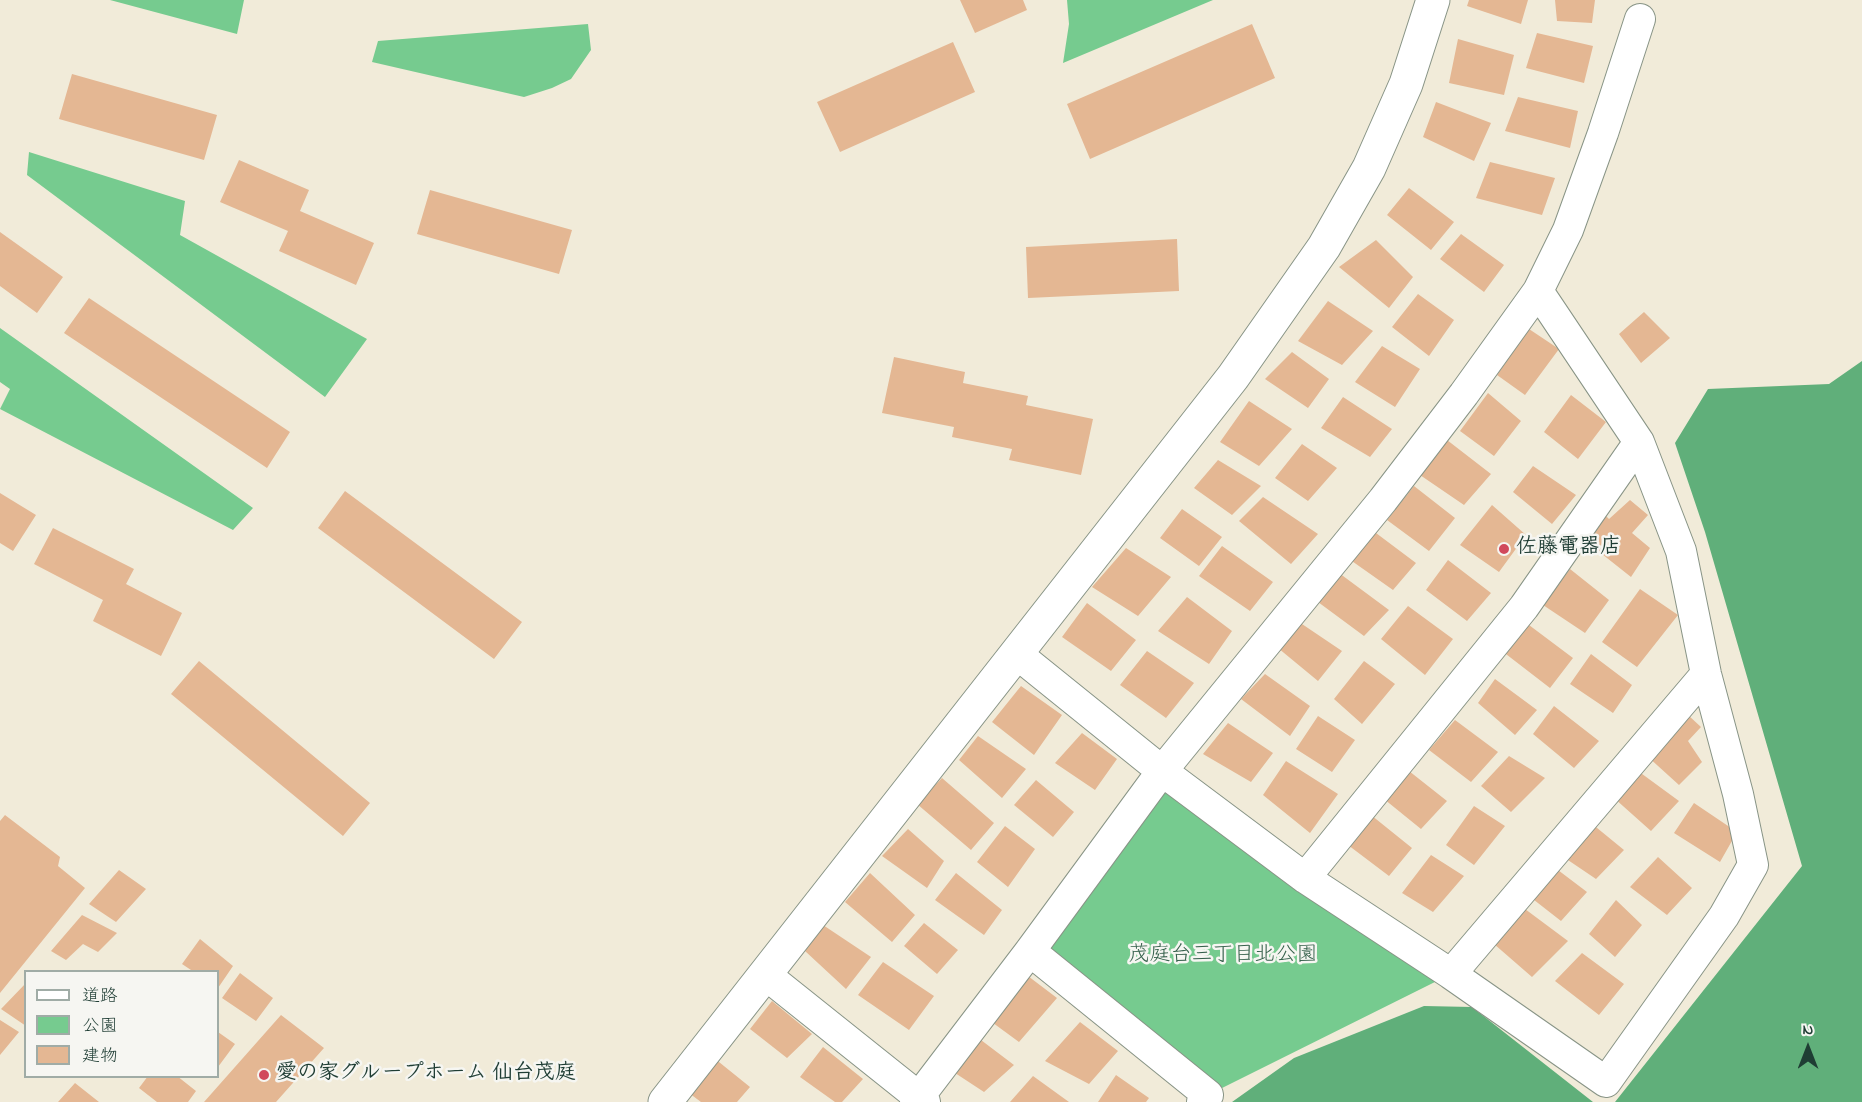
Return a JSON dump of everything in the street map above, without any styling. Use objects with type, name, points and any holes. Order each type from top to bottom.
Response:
[{"type":"street","points":[[665,1102],[1017,654],[1062,592],[1233,377],[1324,247],[1369,168],[1406,84],[1433,0]]},
{"type":"street","points":[[766,975],[919,1100],[1162,771],[1383,500],[1464,394],[1538,291],[1568,230],[1640,19]]},
{"type":"street","points":[[1017,654],[1162,771],[1305,878],[1451,974],[1606,1082],[1724,916],[1753,865],[1738,794],[1706,674],[1681,551],[1639,442],[1538,291]]},
{"type":"street","points":[[1305,878],[1524,607],[1639,442]]},
{"type":"street","points":[[1451,974],[1706,674]]},
{"type":"street","points":[[1030,951],[1208,1095],[1202,1102]]},
{"type":"green space","points":[[110,0],[244,0],[237,34]]},
{"type":"green space","points":[[1067,0],[1213,0],[1063,63],[1069,24]]},
{"type":"green space","points":[[588,24],[591,50],[571,79],[524,97],[372,62],[378,41]]},
{"type":"green space","points":[[29,152],[185,201],[180,235],[367,339],[325,397],[27,175]]},
{"type":"green space","points":[[0,328],[253,508],[233,530],[0,409],[10,389],[0,382]]},
{"type":"green space","points":[[1862,361],[1862,1102],[1615,1102],[1802,866],[1705,532],[1675,443],[1708,389],[1829,384]]},
{"type":"green space","name":"茂庭台三丁目北公園","points":[[1162,771],[1451,974],[1208,1095],[1030,951]]},
{"type":"green space","points":[[1424,1006],[1472,1007],[1593,1102],[1232,1102],[1294,1058]]},
{"type":"building","points":[[960,0],[1023,0],[1027,10],[975,33]]},
{"type":"building","points":[[1469,0],[1528,0],[1521,24],[1467,6]]},
{"type":"building","points":[[1555,0],[1595,0],[1592,23],[1557,21]]},
{"type":"building","points":[[1252,24],[1275,78],[1090,159],[1067,104]]},
{"type":"building","points":[[1537,33],[1593,46],[1584,83],[1526,68]]},
{"type":"building","points":[[1458,39],[1514,55],[1504,95],[1449,83]]},
{"type":"building","points":[[953,42],[975,92],[840,152],[817,102]]},
{"type":"building","points":[[72,74],[217,115],[204,160],[59,119]]},
{"type":"building","points":[[1518,97],[1578,111],[1570,148],[1505,131]]},
{"type":"building","points":[[1436,102],[1491,123],[1474,161],[1423,137]]},
{"type":"building","points":[[239,160],[309,190],[300,211],[374,243],[356,285],[279,251],[288,231],[220,202]]},
{"type":"building","points":[[1490,162],[1555,178],[1542,215],[1476,198]]},
{"type":"building","points":[[1409,188],[1454,222],[1431,250],[1387,215]]},
{"type":"building","points":[[430,190],[572,230],[559,274],[417,234]]},
{"type":"building","points":[[0,232],[63,277],[37,313],[0,286]]},
{"type":"building","points":[[1461,234],[1504,265],[1484,292],[1440,259]]},
{"type":"building","points":[[1177,239],[1179,291],[1028,298],[1026,247]]},
{"type":"building","points":[[1376,240],[1413,277],[1389,308],[1339,267]]},
{"type":"building","points":[[1418,294],[1454,320],[1429,356],[1392,327]]},
{"type":"building","points":[[89,298],[290,432],[267,468],[64,333]]},
{"type":"building","points":[[1328,301],[1373,331],[1342,365],[1298,341]]},
{"type":"building","points":[[1644,312],[1670,338],[1641,363],[1619,334]]},
{"type":"building","points":[[1529,329],[1559,349],[1525,395],[1497,375]]},
{"type":"building","points":[[1382,346],[1420,369],[1395,407],[1355,382]]},
{"type":"building","points":[[1292,352],[1329,379],[1308,408],[1265,379]]},
{"type":"building","points":[[894,357],[965,372],[963,383],[1028,396],[1026,405],[1093,419],[1081,475],[1009,460],[1012,449],[952,437],[954,427],[882,413]]},
{"type":"building","points":[[1488,393],[1521,421],[1494,456],[1460,431]]},
{"type":"building","points":[[1571,395],[1606,422],[1578,459],[1544,432]]},
{"type":"building","points":[[1343,397],[1392,429],[1370,457],[1321,428]]},
{"type":"building","points":[[1249,401],[1292,429],[1259,466],[1220,442]]},
{"type":"building","points":[[1447,440],[1491,474],[1464,505],[1420,475]]},
{"type":"building","points":[[1302,444],[1337,468],[1308,501],[1275,478]]},
{"type":"building","points":[[1218,460],[1261,486],[1232,515],[1194,488]]},
{"type":"building","points":[[1533,466],[1576,495],[1552,524],[1513,492]]},
{"type":"building","points":[[1414,486],[1455,518],[1429,551],[1387,520]]},
{"type":"building","points":[[345,491],[522,622],[494,659],[318,528]]},
{"type":"building","points":[[0,493],[36,515],[13,551],[0,543]]},
{"type":"building","points":[[1263,497],[1318,534],[1291,564],[1239,521]]},
{"type":"building","points":[[1630,500],[1648,515],[1632,533],[1650,548],[1631,577],[1583,539],[1601,511],[1609,519]]},
{"type":"building","points":[[1492,505],[1526,535],[1499,572],[1460,545]]},
{"type":"building","points":[[1182,509],[1222,537],[1199,566],[1160,538]]},
{"type":"building","points":[[53,528],[134,569],[126,584],[182,613],[161,656],[93,621],[103,600],[34,564]]},
{"type":"building","points":[[1372,530],[1416,563],[1393,590],[1349,559]]},
{"type":"building","points":[[1222,546],[1273,582],[1250,611],[1199,576]]},
{"type":"building","points":[[1126,548],[1171,577],[1138,616],[1092,587]]},
{"type":"building","points":[[1448,560],[1491,593],[1467,621],[1426,590]]},
{"type":"building","points":[[1570,569],[1609,600],[1585,633],[1543,605]]},
{"type":"building","points":[[1339,573],[1389,610],[1364,636],[1318,602]]},
{"type":"building","points":[[1640,589],[1678,615],[1637,667],[1602,642]]},
{"type":"building","points":[[1187,597],[1232,631],[1209,664],[1158,631]]},
{"type":"building","points":[[1087,603],[1136,640],[1111,671],[1062,637]]},
{"type":"building","points":[[1408,606],[1453,639],[1425,675],[1381,639]]},
{"type":"building","points":[[1299,622],[1342,651],[1318,681],[1278,648]]},
{"type":"building","points":[[1525,622],[1573,658],[1550,688],[1502,651]]},
{"type":"building","points":[[1147,651],[1194,683],[1166,718],[1120,685]]},
{"type":"building","points":[[1591,654],[1632,685],[1613,713],[1570,684]]},
{"type":"building","points":[[199,661],[370,803],[343,836],[171,694]]},
{"type":"building","points":[[1364,661],[1395,684],[1362,724],[1334,699]]},
{"type":"building","points":[[1265,674],[1310,706],[1290,736],[1241,699]]},
{"type":"building","points":[[1495,679],[1537,710],[1515,735],[1478,703]]},
{"type":"building","points":[[1021,686],[1062,715],[1034,755],[992,722]]},
{"type":"building","points":[[1554,706],[1599,741],[1574,768],[1533,734]]},
{"type":"building","points":[[1688,715],[1701,727],[1688,741],[1702,762],[1679,785],[1647,756]]},
{"type":"building","points":[[1318,716],[1355,740],[1332,772],[1296,749]]},
{"type":"building","points":[[1455,720],[1498,752],[1471,782],[1429,750]]},
{"type":"building","points":[[1228,723],[1273,753],[1251,782],[1203,754]]},
{"type":"building","points":[[1082,733],[1117,759],[1095,790],[1055,763]]},
{"type":"building","points":[[978,736],[1026,769],[1002,798],[959,760]]},
{"type":"building","points":[[1509,756],[1545,778],[1511,812],[1481,786]]},
{"type":"building","points":[[1286,761],[1338,794],[1310,833],[1263,795]]},
{"type":"building","points":[[1409,771],[1447,801],[1421,829],[1384,799]]},
{"type":"building","points":[[1638,771],[1679,801],[1651,831],[1614,798]]},
{"type":"building","points":[[942,778],[994,823],[971,850],[917,804]]},
{"type":"building","points":[[1036,780],[1074,812],[1053,837],[1014,805]]},
{"type":"building","points":[[1694,803],[1737,832],[1720,862],[1674,833]]},
{"type":"building","points":[[1474,806],[1505,826],[1474,865],[1446,845]]},
{"type":"building","points":[[5,815],[60,857],[58,866],[85,888],[0,993],[0,821]]},
{"type":"building","points":[[1371,815],[1412,848],[1389,876],[1348,845]]},
{"type":"building","points":[[1591,823],[1624,850],[1596,879],[1562,856]]},
{"type":"building","points":[[1005,826],[1035,849],[1008,887],[977,862]]},
{"type":"building","points":[[908,829],[944,861],[927,888],[882,856]]},
{"type":"building","points":[[1431,855],[1464,876],[1433,912],[1402,893]]},
{"type":"building","points":[[1658,857],[1692,888],[1667,915],[1630,887]]},
{"type":"building","points":[[1554,867],[1587,892],[1561,921],[1529,896]]},
{"type":"building","points":[[119,870],[146,889],[116,922],[89,904]]},
{"type":"building","points":[[870,873],[915,915],[892,942],[845,902]]},
{"type":"building","points":[[956,873],[1002,910],[984,935],[935,900]]},
{"type":"building","points":[[1616,900],[1642,925],[1615,957],[1589,934]]},
{"type":"building","points":[[1525,909],[1568,941],[1532,977],[1494,944]]},
{"type":"building","points":[[82,915],[117,933],[98,952],[83,944],[66,960],[51,951]]},
{"type":"building","points":[[924,923],[958,950],[937,974],[904,946]]},
{"type":"building","points":[[823,925],[871,957],[846,989],[805,951]]},
{"type":"building","points":[[200,939],[233,966],[219,987],[219,970],[191,970],[182,964]]},
{"type":"building","points":[[1582,953],[1624,984],[1599,1015],[1555,981]]},
{"type":"building","points":[[883,962],[934,996],[909,1030],[858,995]]},
{"type":"building","points":[[240,973],[273,998],[256,1021],[222,998]]},
{"type":"building","points":[[1024,973],[1057,998],[1019,1042],[989,1020]]},
{"type":"building","points":[[24,985],[24,1025],[1,1009]]},
{"type":"building","points":[[772,1001],[812,1034],[787,1058],[750,1029]]},
{"type":"building","name":"愛の家グループホーム 仙台茂庭","points":[[281,1015],[324,1048],[276,1102],[204,1102]]},
{"type":"building","points":[[0,1020],[19,1032],[0,1055]]},
{"type":"building","points":[[1080,1022],[1118,1051],[1089,1084],[1045,1061]]},
{"type":"building","points":[[219,1033],[235,1044],[219,1066]]},
{"type":"building","points":[[977,1037],[1014,1065],[984,1092],[952,1071]]},
{"type":"building","points":[[823,1047],[863,1079],[842,1102],[835,1102],[800,1077]]},
{"type":"building","points":[[714,1058],[750,1087],[737,1102],[701,1102],[689,1093]]},
{"type":"building","points":[[1116,1075],[1149,1098],[1146,1102],[1098,1102]]},
{"type":"building","points":[[1033,1076],[1069,1102],[1010,1102]]},
{"type":"building","points":[[146,1078],[180,1078],[196,1091],[188,1102],[157,1102],[139,1088]]},
{"type":"building","points":[[75,1083],[99,1102],[58,1102]]},
{"type":"place","name":"佐藤電器店","points":[[1504,549]]},
{"type":"place","name":"愛の家グループホーム 仙台茂庭","points":[[264,1075]]}]
